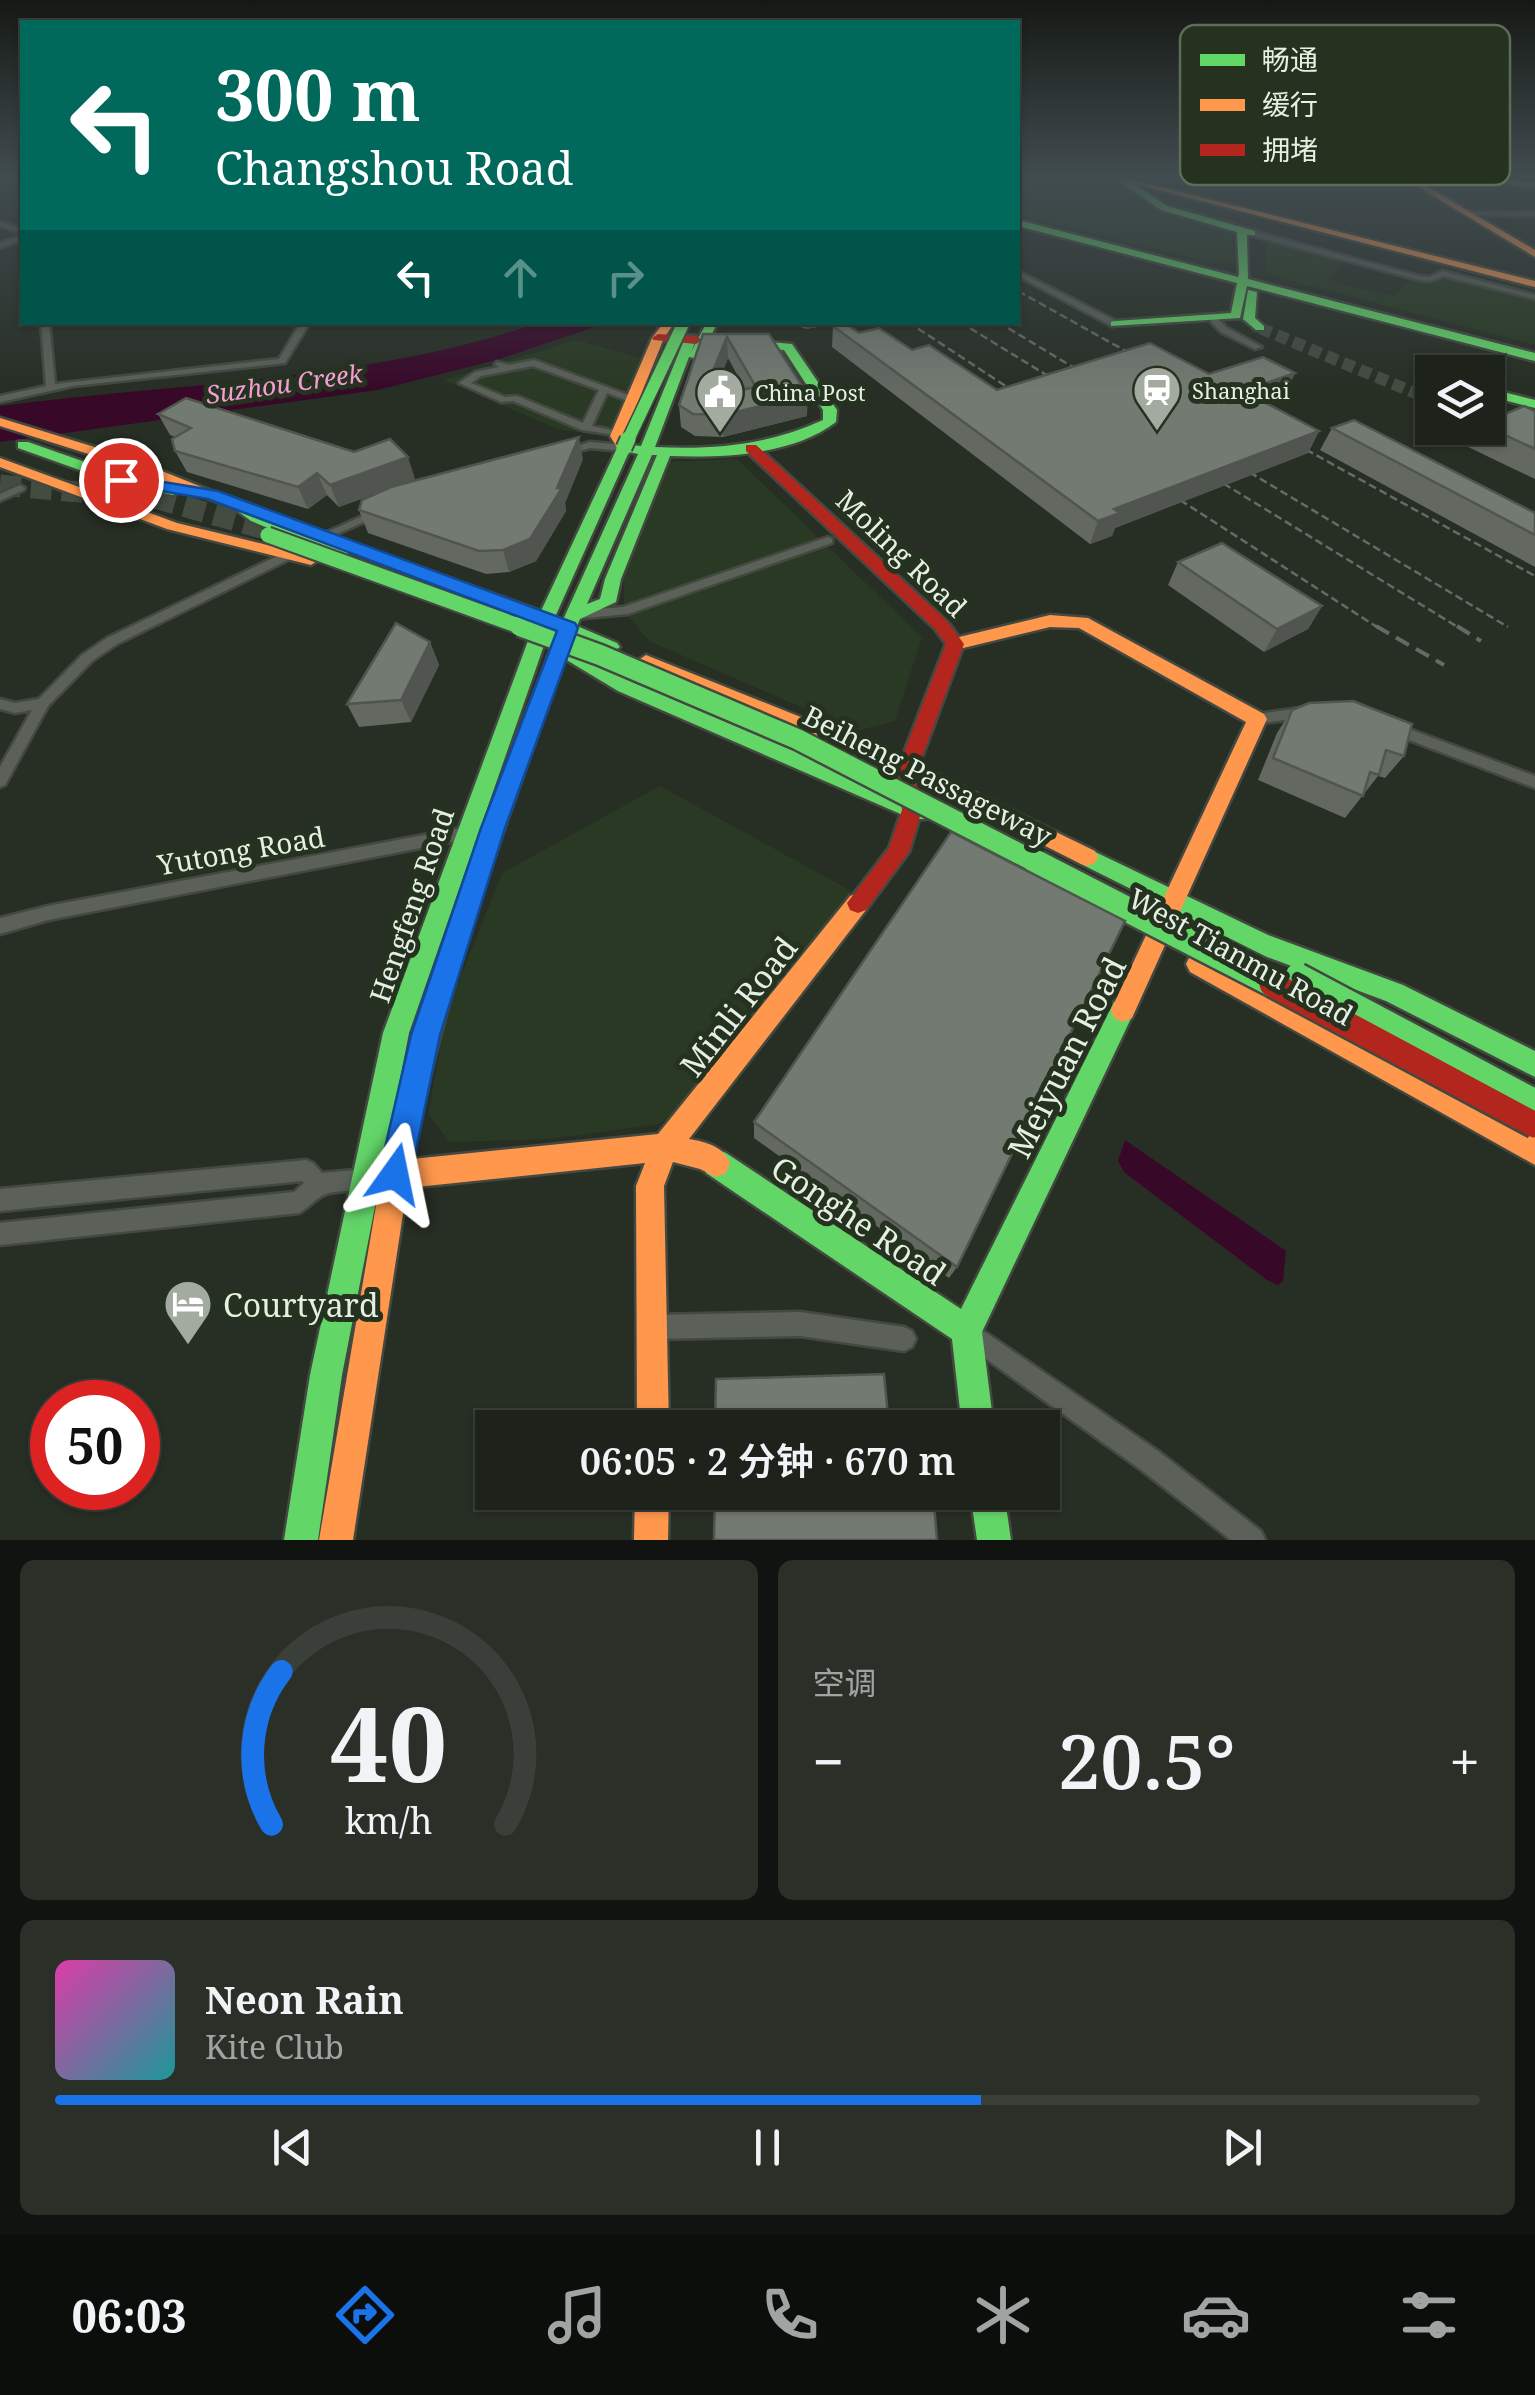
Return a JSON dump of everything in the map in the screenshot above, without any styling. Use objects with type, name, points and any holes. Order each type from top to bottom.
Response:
[{"type":"main road","points":[[1130,248],[1535,348]]},
{"type":"main road","points":[[1115,324],[1236,316],[1246,248]]},
{"type":"main road","points":[[1395,248],[1535,284]]},
{"type":"main road","points":[[1243,276],[1252,289],[1249,319],[1259,338]]},
{"type":"main road","points":[[1243,276],[1535,357]]},
{"type":"main road","name":"Hengfeng Road","points":[[336,1540],[395,1174],[426,1035],[493,828],[567,630],[638,493],[638,446],[683,325]]},
{"type":"main road","points":[[664,330],[714,334],[788,347],[832,416],[822,428],[729,453],[638,446],[631,399],[664,330]]},
{"type":"main road","name":"Hengfeng Road","points":[[301,1540],[326,1376],[396,1032],[542,628],[690,340],[714,334]]},
{"type":"main road","points":[[1505,396],[1535,404]]},
{"type":"main road","points":[[0,422],[236,504],[256,518],[314,537],[542,628]]},
{"type":"main road","points":[[0,437],[116,482],[164,523]]},
{"type":"main road","points":[[0,445],[116,482],[212,495]]},
{"type":"main road","name":"Moling Road","points":[[751,448],[932,617],[955,644],[981,644],[1058,619],[1082,622],[1257,720]]},
{"type":"main road","points":[[0,462],[164,523],[292,554],[542,628]]},
{"type":"main road","name":"Beiheng Passageway","points":[[270,533],[341,553],[610,645],[807,727],[1145,895],[1534,1119],[797,739],[690,692],[270,533]]},
{"type":"main road","points":[[314,537],[341,553]]},
{"type":"main road","name":"West Tianmu Road","points":[[542,628],[567,630],[908,768],[1176,898],[1535,1086]]},
{"type":"main road","points":[[567,630],[630,680],[990,836]]},
{"type":"main road","name":"West Tianmu Road","points":[[567,630],[884,787],[912,810],[1158,940],[1244,992],[1535,1151]]},
{"type":"main road","name":"Minli Road","points":[[653,1410],[650,1186],[665,1148],[898,852],[912,810],[908,768],[955,644]]},
{"type":"main road","name":"Meiyuan Road","points":[[966,1331],[1158,940],[1257,720]]},
{"type":"main road","points":[[1264,944],[1394,994],[1535,1064]]},
{"type":"main road","name":"Gonghe Road","points":[[366,1179],[665,1148],[705,1156],[966,1331]]},
{"type":"main road","points":[[966,1331],[976,1410]]},
{"type":"main road","points":[[651,1540],[652,1510]]},
{"type":"main road","points":[[990,1510],[994,1540]]},
{"type":"street","points":[[1308,248],[1425,279],[1448,274],[1535,297]]},
{"type":"street","points":[[1020,274],[1115,324]]},
{"type":"street","points":[[1214,320],[1224,330],[1259,338]]},
{"type":"street","points":[[44,325],[51,387]]},
{"type":"street","points":[[0,400],[51,387],[282,361],[304,325]]},
{"type":"street","points":[[631,399],[534,363],[504,366],[464,383],[638,446]]},
{"type":"street","points":[[586,428],[604,390]]},
{"type":"street","points":[[555,455],[590,444],[638,446]]},
{"type":"street","points":[[0,498],[20,488]]},
{"type":"street","points":[[314,537],[396,503]]},
{"type":"street","points":[[567,630],[828,541]]},
{"type":"street","points":[[0,781],[43,703],[87,658],[112,641],[292,554]]},
{"type":"street","points":[[0,704],[15,708],[43,703]]},
{"type":"street","points":[[1257,720],[1326,712]]},
{"type":"street","points":[[1374,722],[1535,782]]},
{"type":"street","name":"Yutong Road","points":[[0,926],[48,912],[493,828]]},
{"type":"street","points":[[0,1200],[306,1170],[318,1184]]},
{"type":"street","points":[[0,1234],[299,1202],[318,1184],[366,1179]]},
{"type":"street","points":[[654,1327],[800,1324],[904,1339]]},
{"type":"street","name":"Gonghe Road","points":[[966,1331],[1149,1460],[1252,1540]]},
{"type":"shaded area","points":[[1153,248],[1233,248],[1235,261],[1215,263]]},
{"type":"shaded area","points":[[1266,248],[1294,248],[1342,260],[1330,281],[1393,296],[1412,278],[1423,281],[1437,269],[1535,295],[1535,345],[1273,276],[1266,271]]},
{"type":"shaded area","points":[[577,340],[641,358],[610,437],[557,429],[444,380]]},
{"type":"shaded area","points":[[737,459],[922,637],[895,721],[856,731],[649,641],[624,611],[624,572],[663,462]]},
{"type":"shaded area","points":[[660,786],[855,893],[680,1111],[659,1124],[551,1139],[450,1142],[428,1114],[447,1011],[502,873]]},
{"type":"water","name":"Suzhou Creek","points":[[530,325],[600,325],[500,359],[378,390],[0,442],[0,406],[341,369],[474,342]]},
{"type":"water","points":[[1125,1140],[1286,1251],[1283,1281],[1278,1285],[1267,1280],[1125,1173],[1118,1161]]},
{"type":"building","name":"Shanghai","points":[[847,325],[859,333],[879,328],[912,350],[929,345],[997,390],[1150,343],[1209,374],[1263,357],[1295,373],[1243,391],[1319,431],[1114,509],[1120,513],[1098,521],[833,326]]},
{"type":"building","points":[[703,334],[769,334],[808,395],[723,415],[693,414],[679,405]],"holes":[[[727,337],[756,387],[702,397]]]},
{"type":"building","points":[[186,398],[354,452],[390,439],[408,457],[330,485],[317,473],[298,487],[175,451],[172,439],[191,428],[158,414]]},
{"type":"building","points":[[1524,406],[1535,411],[1535,449],[1505,435],[1505,414]]},
{"type":"building","points":[[1354,420],[1535,513],[1535,535],[1332,428]]},
{"type":"building","points":[[579,437],[557,488],[562,488],[530,539],[503,550],[479,551],[359,510],[362,500],[391,487]]},
{"type":"building","points":[[1222,543],[1322,606],[1277,629],[1178,562]]},
{"type":"building","points":[[396,623],[430,642],[401,700],[347,704]]},
{"type":"building","points":[[1353,701],[1412,724],[1404,756],[1386,750],[1379,775],[1370,772],[1363,796],[1273,758],[1292,710],[1309,703]]},
{"type":"building","points":[[951,832],[1125,921],[957,1267],[754,1122]]},
{"type":"building","points":[[884,1374],[887,1410],[715,1410],[716,1379]]},
{"type":"building","points":[[715,1510],[934,1510],[937,1540],[714,1540]]},
{"type":"tunnel","points":[[1260,328],[1415,393]]},
{"type":"tunnel","points":[[0,485],[158,499],[272,531]]},
{"type":"railway","points":[[1020,292],[1149,364]]},
{"type":"railway","points":[[913,325],[1030,402]]},
{"type":"railway","points":[[965,325],[1071,390]]},
{"type":"railway","points":[[1003,325],[1096,381]]},
{"type":"railway","points":[[1285,438],[1535,576]]},
{"type":"railway","points":[[1229,460],[1508,627]]},
{"type":"railway","points":[[1203,471],[1461,629]]},
{"type":"railway","points":[[1160,487],[1380,629]]},
{"type":"railway","points":[[1376,626],[1444,665]]},
{"type":"railway","points":[[1457,626],[1481,641]]},
{"type":"traffic: fast","points":[[1114,248],[1535,357]]},
{"type":"traffic: fast","points":[[1115,324],[1236,316],[1244,274],[1243,248]]},
{"type":"traffic: fast","points":[[1252,292],[1249,319],[1260,328]]},
{"type":"traffic: fast","points":[[624,448],[683,325]]},
{"type":"traffic: fast","points":[[695,356],[711,325]]},
{"type":"traffic: fast","points":[[409,1112],[426,1035],[493,828],[568,627],[623,509],[690,340]]},
{"type":"traffic: fast","points":[[632,449],[708,452],[758,447],[829,422],[830,410],[788,347],[749,344]]},
{"type":"traffic: fast","points":[[1505,396],[1535,404]]},
{"type":"traffic: fast","points":[[23,445],[121,480],[173,491]]},
{"type":"traffic: fast","points":[[301,1540],[326,1375],[396,1033],[537,637],[624,448]]},
{"type":"traffic: fast","points":[[574,615],[608,602],[613,579],[665,452]]},
{"type":"traffic: fast","points":[[235,504],[256,518],[341,553]]},
{"type":"traffic: fast","points":[[309,532],[504,602],[611,647]]},
{"type":"traffic: fast","points":[[268,535],[600,655],[797,739],[1272,984]]},
{"type":"traffic: fast","points":[[562,649],[624,686],[919,813]]},
{"type":"traffic: fast","points":[[1087,857],[1275,950]]},
{"type":"traffic: fast","points":[[1264,944],[1394,993],[1535,1064]]},
{"type":"traffic: fast","points":[[1298,976],[1535,1102]]},
{"type":"traffic: fast","points":[[976,1410],[966,1331],[1123,1010]]},
{"type":"traffic: fast","points":[[716,1163],[966,1331]]},
{"type":"traffic: fast","points":[[990,1510],[994,1540]]},
{"type":"traffic: slow","points":[[1395,248],[1535,284]]},
{"type":"traffic: slow","points":[[1525,248],[1535,254]]},
{"type":"traffic: slow","points":[[624,448],[617,436],[658,338],[668,325]]},
{"type":"traffic: slow","points":[[0,422],[122,460],[256,512]]},
{"type":"traffic: slow","points":[[0,462],[172,526],[311,560]]},
{"type":"traffic: slow","points":[[955,644],[1050,621],[1082,622],[1257,719],[1123,1010]]},
{"type":"traffic: slow","points":[[646,661],[908,768],[1087,857]]},
{"type":"traffic: slow","points":[[653,1410],[650,1186],[665,1147],[858,903]]},
{"type":"traffic: slow","points":[[1198,964],[1535,1151]]},
{"type":"traffic: slow","points":[[336,1540],[395,1174],[409,1112]]},
{"type":"traffic: slow","points":[[384,1176],[665,1147],[705,1156],[716,1163]]},
{"type":"traffic: slow","points":[[651,1540],[652,1510]]},
{"type":"traffic: jam","points":[[658,338],[696,340]]},
{"type":"traffic: jam","points":[[751,448],[941,625],[955,644]]},
{"type":"traffic: jam","points":[[858,903],[898,852],[912,810],[908,768],[955,644]]},
{"type":"traffic: jam","points":[[1272,984],[1535,1125]]},
{"type":"place","name":"Shanghai","points":[[1157,432]]},
{"type":"place","name":"China Post","points":[[720,434]]},
{"type":"place","name":"Courtyard","points":[[188,1346]]},
{"type":"route","points":[[121,480],[212,495],[568,628],[493,828],[426,1035],[395,1174]]}]
